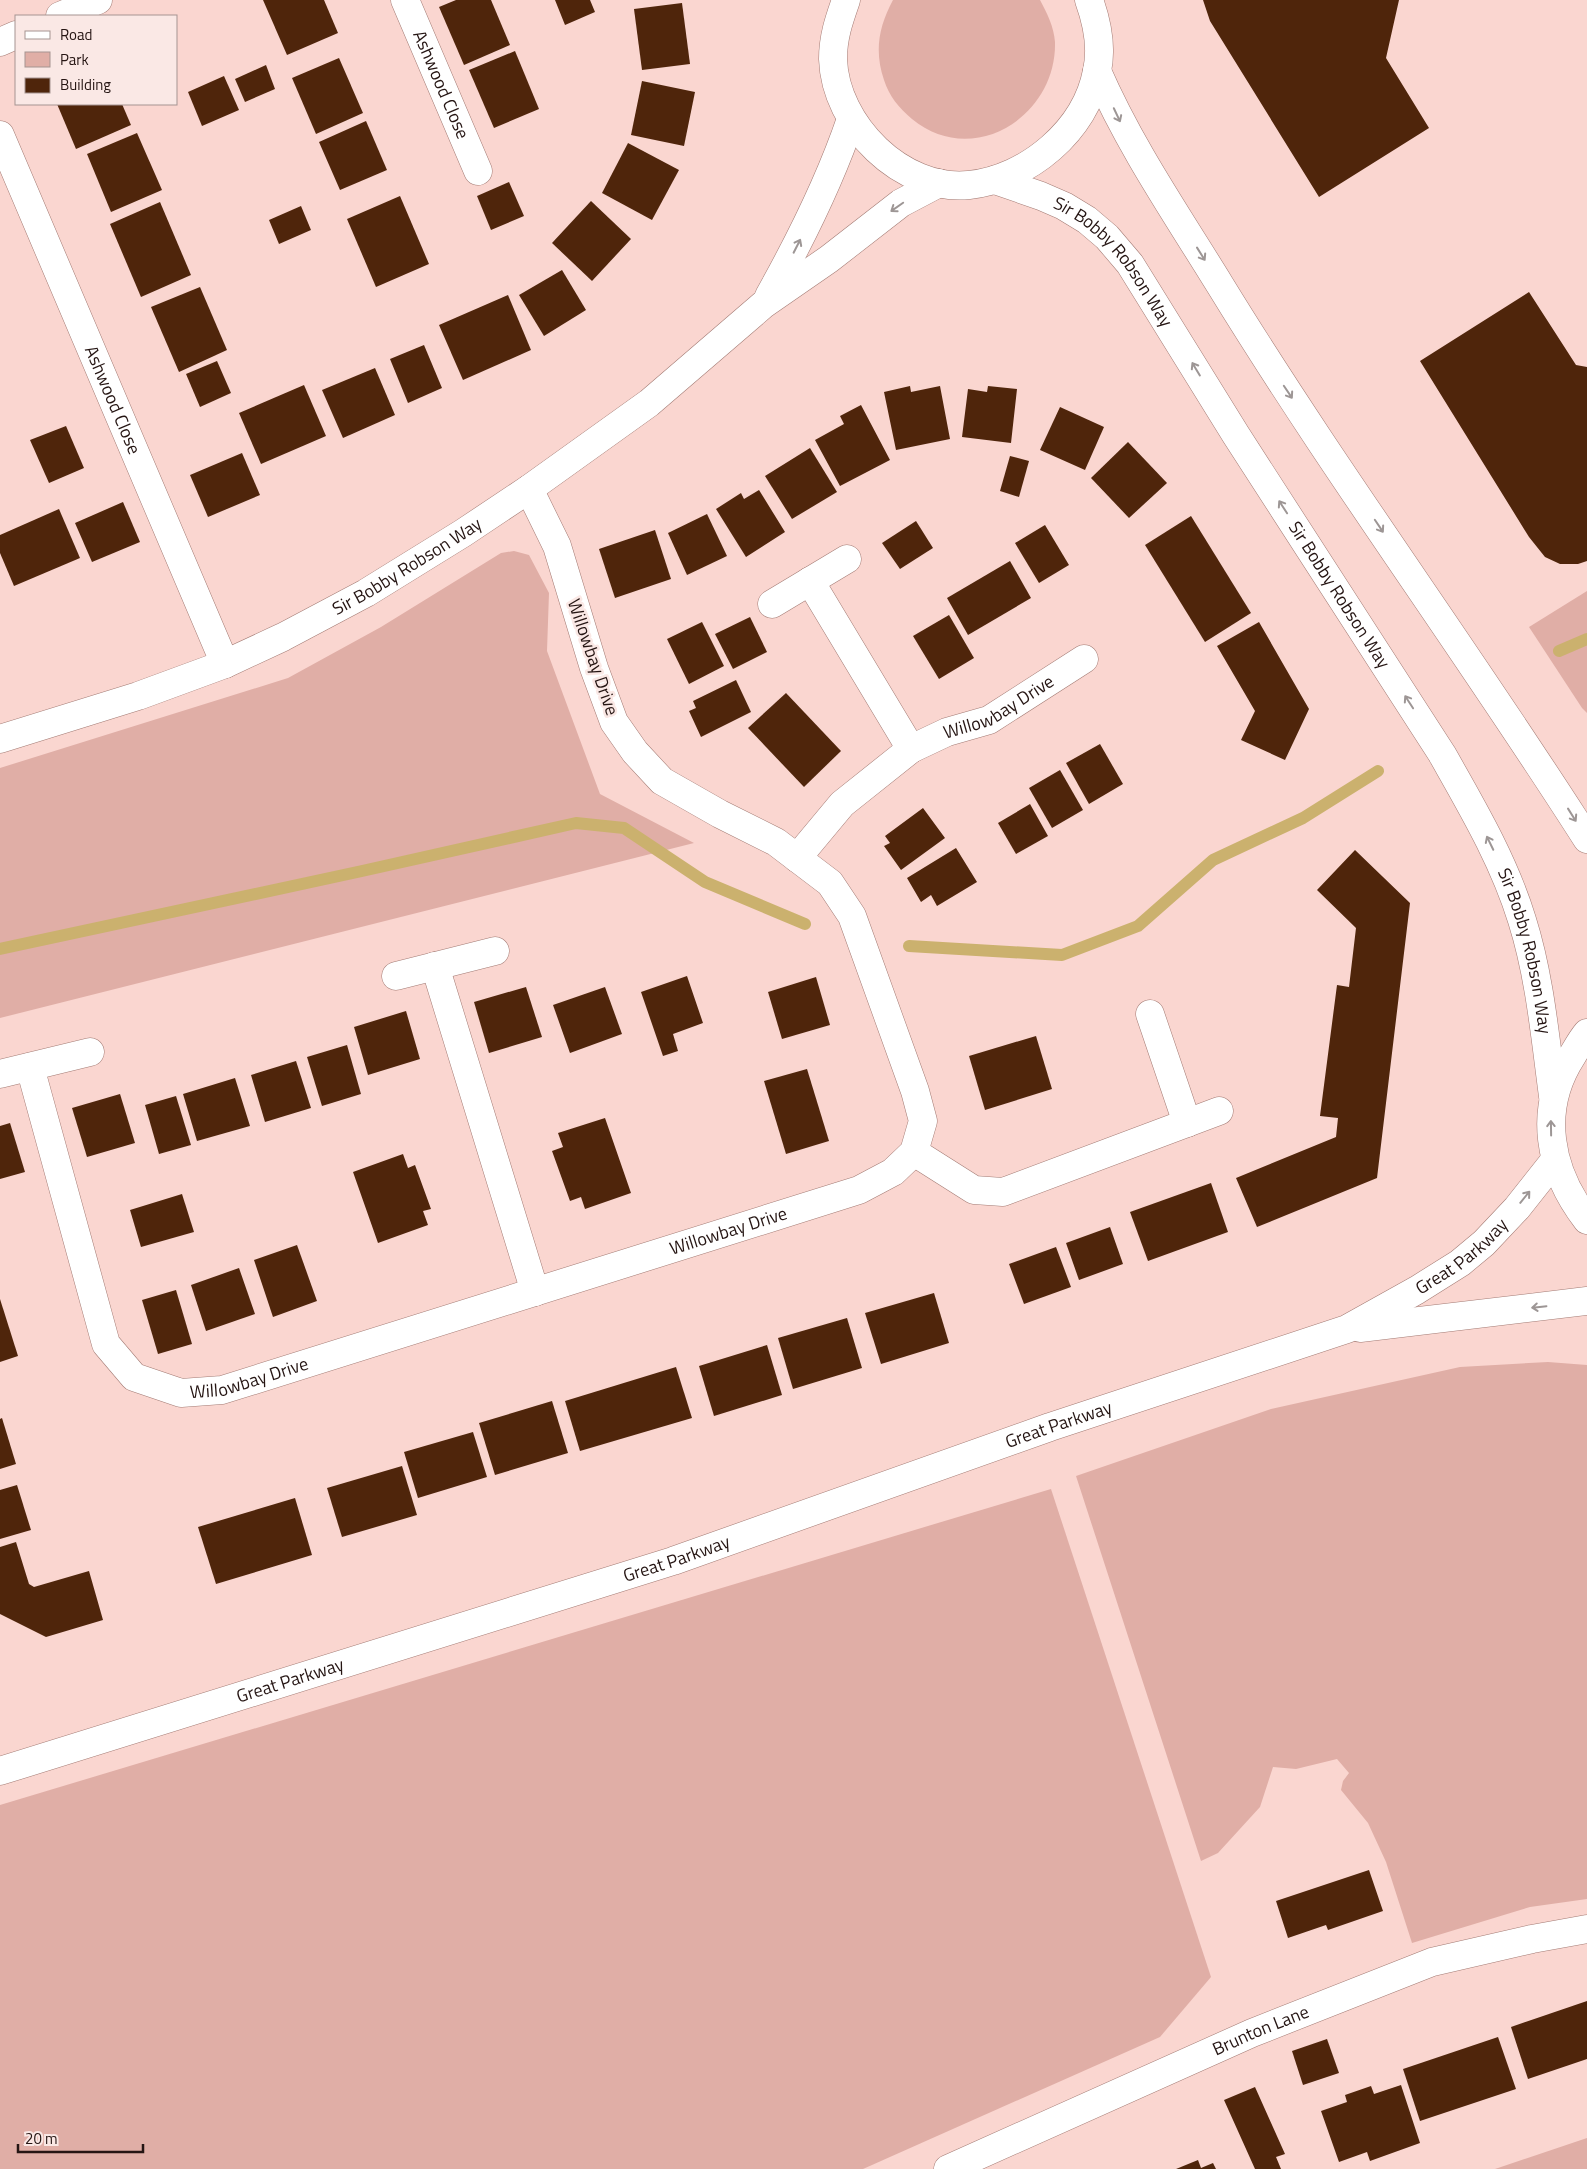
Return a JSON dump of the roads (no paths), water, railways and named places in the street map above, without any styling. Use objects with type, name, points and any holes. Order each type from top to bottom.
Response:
[{"type":"street","points":[[62,15],[98,0]]},
{"type":"street","name":"Ashwood Close","points":[[405,0],[478,171]]},
{"type":"street","points":[[826,0],[835,29]]},
{"type":"street","points":[[846,0],[835,29],[833,60],[839,90],[851,119],[874,148],[904,170],[939,183],[968,185],[995,180],[1021,169],[1059,140],[1077,119],[1089,97],[1097,71],[1099,46],[1094,14],[1089,0]]},
{"type":"street","points":[[0,42],[15,35]]},
{"type":"street","points":[[1097,71],[1121,124],[1270,365],[1538,762],[1587,839]]},
{"type":"street","name":"Sir Bobby Robson Way","points":[[764,304],[796,250],[829,179],[851,119]]},
{"type":"street","name":"Ashwood Close","points":[[0,135],[225,664]]},
{"type":"street","name":"Sir Bobby Robson Way","points":[[995,180],[1057,203],[1087,220],[1107,237],[1130,264],[1236,435],[1442,754],[1472,807],[1507,877],[1522,920],[1535,969],[1553,1096]]},
{"type":"street","name":"Sir Bobby Robson Way","points":[[0,739],[138,696],[225,664],[283,637],[366,592],[463,533],[529,489],[649,402],[764,304],[829,259],[901,203],[939,183]]},
{"type":"street","name":"Willowbay Drive","points":[[30,1067],[106,1344],[134,1376],[181,1393],[222,1390],[858,1190],[893,1172],[914,1152],[923,1121],[852,916],[830,884],[776,842],[720,814],[662,781],[635,752],[614,722],[594,668],[557,546],[529,489]]},
{"type":"street","points":[[772,604],[847,559]]},
{"type":"street","points":[[810,581],[911,749]]},
{"type":"street","name":"Willowbay Drive","points":[[797,858],[842,804],[911,749],[947,732],[989,720],[1084,659]]},
{"type":"street","points":[[1538,762],[1587,800]]},
{"type":"street","points":[[396,976],[495,951]]},
{"type":"street","points":[[434,966],[535,1292]]},
{"type":"street","points":[[1150,1014],[1187,1123]]},
{"type":"street","points":[[1587,1033],[1565,1067],[1553,1096],[1551,1138],[1555,1160],[1567,1188],[1587,1220]]},
{"type":"street","points":[[0,1074],[90,1052]]},
{"type":"street","points":[[914,1152],[974,1190],[1003,1192],[1219,1111]]},
{"type":"street","name":"Great Parkway","points":[[0,1771],[673,1561],[1050,1427],[1347,1329],[1417,1290],[1460,1263],[1484,1243],[1510,1215],[1555,1160]]},
{"type":"street","name":"Great Parkway","points":[[1347,1329],[1587,1301]]},
{"type":"street","name":"Brunton Lane","points":[[948,2169],[1252,2033],[1432,1962],[1532,1939],[1587,1929]]},
{"type":"waterway","points":[[1559,651],[1587,639]]},
{"type":"waterway","points":[[909,946],[1062,955],[1138,926],[1213,860],[1303,818],[1378,771]]},
{"type":"waterway","points":[[0,949],[576,823],[624,828],[705,882],[805,924]]}]
